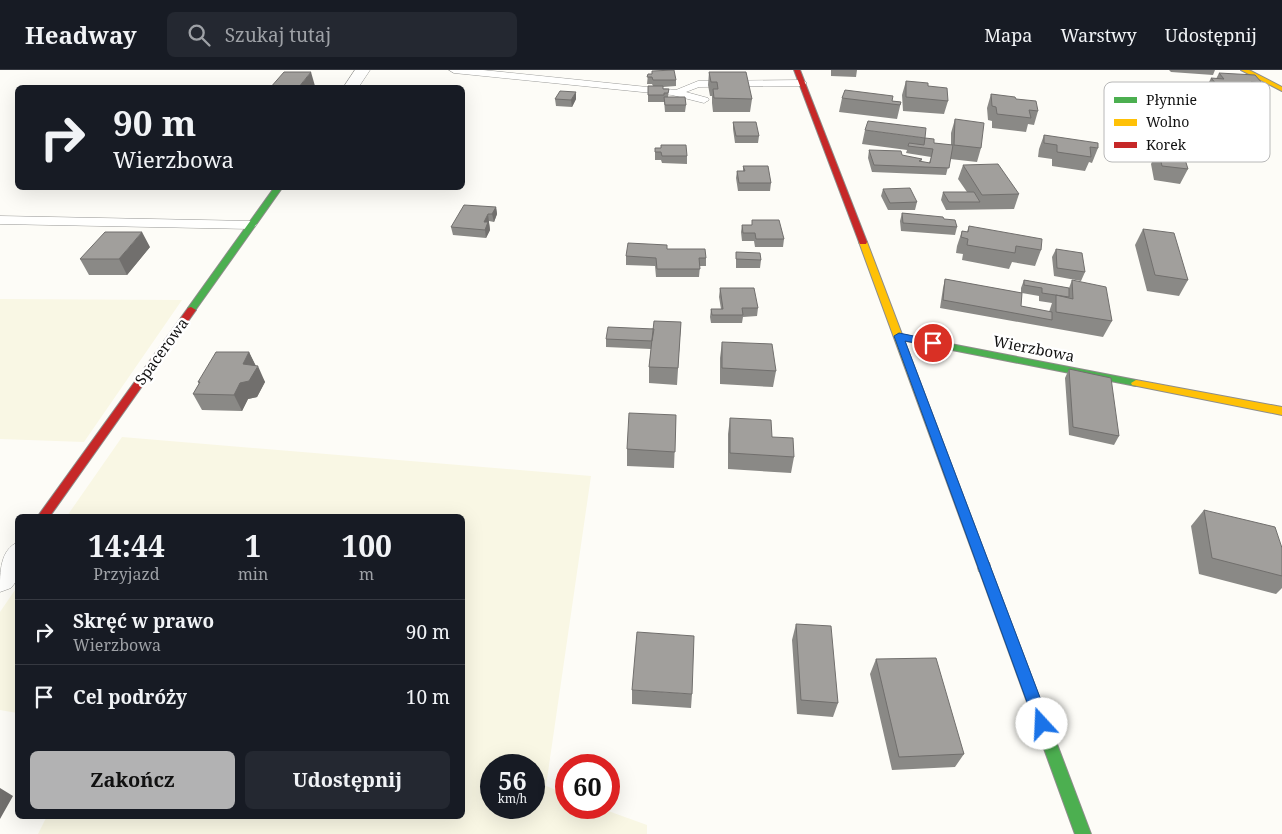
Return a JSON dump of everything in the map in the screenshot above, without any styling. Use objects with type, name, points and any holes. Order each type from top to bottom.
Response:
[{"type":"main road","points":[[797,70],[899,336],[1083,834]]},
{"type":"main road","points":[[1244,70],[1268,82]]},
{"type":"main road","points":[[1270,83],[1282,89]]},
{"type":"main road","name":"Spacerowa","points":[[45,514],[277,190]]},
{"type":"main road","name":"Wierzbowa","points":[[899,336],[1282,411]]},
{"type":"street","points":[[352,85],[363,70]]},
{"type":"street","points":[[0,579],[15,558]]},
{"type":"lane","points":[[454,70],[592,82],[676,93],[704,100]]},
{"type":"lane","points":[[676,93],[698,84],[802,83]]},
{"type":"lane","points":[[0,220],[251,225]]},
{"type":"shaded area","points":[[0,299],[182,300],[84,442],[0,439]]},
{"type":"shaded area","points":[[122,437],[591,476],[546,786],[555,790],[555,819],[620,819],[620,815],[647,825],[647,834],[38,834],[46,819],[465,819],[465,514],[68,514]]},
{"type":"shaded area","points":[[15,590],[15,713],[0,710],[0,612]]},
{"type":"building","points":[[674,70],[676,80],[653,80],[652,77],[647,77],[648,74],[652,74],[652,71]]},
{"type":"building","points":[[284,72],[311,72],[300,85],[273,85]]},
{"type":"building","points":[[709,72],[746,72],[752,99],[714,98],[713,89],[718,89],[717,82],[711,82]]},
{"type":"building","points":[[1219,73],[1255,75],[1261,82],[1214,82],[1211,78],[1224,79]]},
{"type":"building","points":[[906,81],[928,83],[928,86],[947,88],[948,101],[906,97]]},
{"type":"building","points":[[648,86],[663,86],[663,89],[669,89],[668,93],[664,93],[664,95],[648,95]]},
{"type":"building","points":[[845,90],[893,96],[892,101],[901,102],[900,105],[842,98]]},
{"type":"building","points":[[560,91],[576,92],[571,100],[555,99]]},
{"type":"building","points":[[991,94],[1036,101],[1038,111],[1029,110],[1031,118],[997,114],[996,107],[992,106]]},
{"type":"building","points":[[664,97],[685,97],[686,105],[665,105]]},
{"type":"building","points":[[955,119],[984,123],[981,148],[954,145]]},
{"type":"building","points":[[868,121],[926,128],[925,138],[865,130]]},
{"type":"building","points":[[733,122],[756,122],[759,136],[736,136]]},
{"type":"building","points":[[1044,135],[1098,143],[1098,148],[1090,147],[1091,157],[1057,152],[1057,145],[1044,143]]},
{"type":"building","points":[[925,138],[934,139],[934,143],[953,145],[949,168],[874,165],[869,150],[901,151],[902,155],[922,159],[919,161],[930,163],[933,149],[908,146],[909,143],[924,145]]},
{"type":"building","points":[[661,145],[686,145],[687,156],[662,156],[661,152],[655,152],[655,148],[661,148]]},
{"type":"building","points":[[1161,162],[1186,162],[1188,169],[1162,166]]},
{"type":"building","points":[[998,164],[1019,194],[982,195],[963,165]]},
{"type":"building","points":[[743,166],[768,166],[771,183],[739,183],[737,171],[745,171]]},
{"type":"building","points":[[910,188],[917,202],[890,203],[883,189]]},
{"type":"building","points":[[943,192],[974,192],[980,202],[949,202]]},
{"type":"building","points":[[464,205],[496,207],[492,214],[488,214],[484,222],[488,222],[485,230],[451,227]]},
{"type":"building","points":[[902,213],[955,220],[957,227],[903,223]]},
{"type":"building","points":[[752,220],[779,220],[784,239],[756,239],[755,233],[743,233],[742,225],[752,225]]},
{"type":"building","points":[[969,226],[1042,239],[1041,250],[1016,246],[1015,253],[967,245],[968,239],[961,237],[962,231],[968,232]]},
{"type":"building","points":[[1143,229],[1174,233],[1188,280],[1155,275]]},
{"type":"building","points":[[105,232],[142,232],[119,259],[80,259]]},
{"type":"building","points":[[628,243],[667,245],[667,249],[705,249],[706,258],[699,258],[700,269],[657,269],[656,258],[626,256]]},
{"type":"building","points":[[1056,249],[1082,253],[1085,272],[1057,268]]},
{"type":"building","points":[[736,252],[760,253],[761,260],[736,259]]},
{"type":"building","points":[[945,279],[1022,293],[1021,306],[1052,312],[1052,320],[943,300]]},
{"type":"building","points":[[1024,280],[1069,288],[1069,297],[1042,293],[1042,288],[1024,285]]},
{"type":"building","points":[[1072,280],[1106,287],[1112,321],[1056,312],[1056,295],[1073,299]]},
{"type":"building","points":[[720,288],[754,288],[758,308],[742,308],[743,315],[712,315],[711,309],[723,309]]},
{"type":"building","points":[[654,321],[681,322],[678,368],[649,367]]},
{"type":"building","points":[[608,327],[654,329],[652,341],[606,339]]},
{"type":"building","points":[[722,342],[772,344],[776,371],[722,368]]},
{"type":"building","points":[[216,352],[249,352],[243,364],[258,366],[249,381],[240,383],[234,395],[193,394],[200,382],[198,382]]},
{"type":"building","points":[[1069,369],[1111,378],[1119,436],[1073,427]]},
{"type":"building","points":[[629,413],[676,415],[675,452],[627,449]]},
{"type":"building","points":[[730,418],[771,420],[772,437],[793,438],[794,457],[730,453]]},
{"type":"building","points":[[1204,510],[1275,527],[1282,548],[1282,576],[1212,558]]},
{"type":"building","points":[[796,624],[831,626],[838,703],[801,700]]},
{"type":"building","points":[[637,632],[694,636],[692,694],[632,690]]},
{"type":"building","points":[[936,658],[964,754],[899,757],[876,659]]},
{"type":"traffic: fast","points":[[191,310],[277,190]]},
{"type":"traffic: fast","points":[[899,337],[1136,383]]},
{"type":"traffic: fast","points":[[984,567],[1083,834]]},
{"type":"traffic: slow","points":[[1244,70],[1268,82]]},
{"type":"traffic: slow","points":[[1270,83],[1282,89]]},
{"type":"traffic: slow","points":[[863,242],[984,567]]},
{"type":"traffic: slow","points":[[1136,383],[1282,411]]},
{"type":"traffic: jam","points":[[797,70],[863,242]]},
{"type":"traffic: jam","points":[[45,514],[191,310]]},
{"type":"route","points":[[933,343],[899,336],[1042,724]]}]
